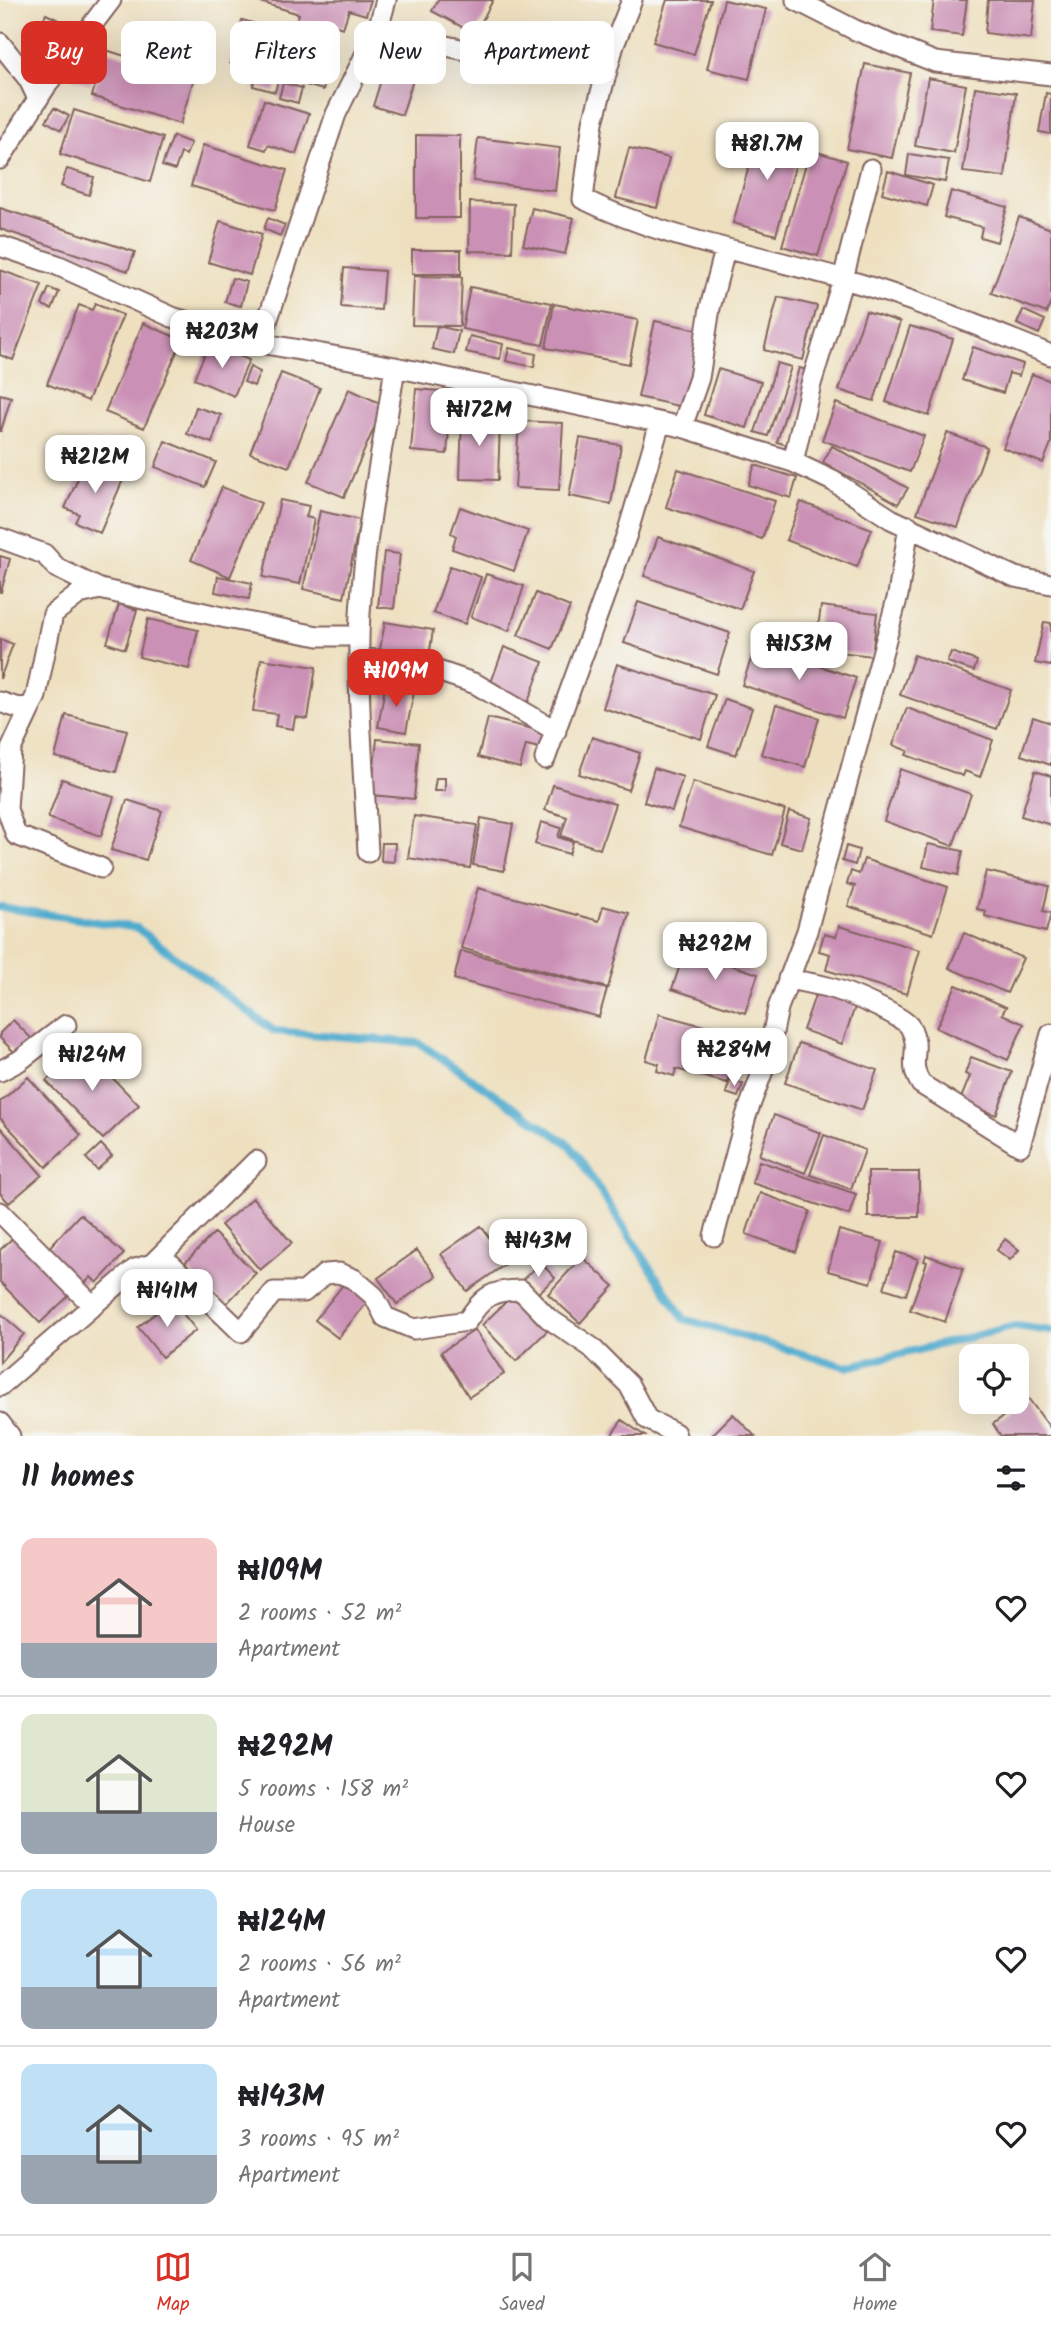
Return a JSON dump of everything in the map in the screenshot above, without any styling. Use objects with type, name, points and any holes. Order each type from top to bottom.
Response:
[{"type":"street","points":[[0,159],[38,99],[111,0]]},
{"type":"street","points":[[380,21],[386,0]]},
{"type":"street","points":[[614,45],[632,0]]},
{"type":"street","points":[[796,0],[855,30],[935,62],[1051,75]]},
{"type":"street","points":[[0,43],[29,80],[38,99]]},
{"type":"street","points":[[260,343],[336,114],[354,78]]},
{"type":"street","points":[[603,84],[593,122],[583,199],[614,215],[725,250],[844,279],[918,301],[1051,355]]},
{"type":"street","points":[[793,462],[811,384],[844,279],[871,169]]},
{"type":"street","points":[[0,246],[57,265],[172,317],[260,343],[396,367],[682,427],[793,462],[833,481],[891,519],[1015,577],[1051,584]]},
{"type":"street","points":[[682,427],[699,378],[710,308],[725,250]]},
{"type":"street","points":[[368,852],[360,723],[359,636],[367,551],[396,367]]},
{"type":"street","points":[[545,760],[627,534],[660,423]]},
{"type":"street","points":[[714,1236],[746,1116],[768,1058],[778,1008],[807,931],[898,595],[909,526]]},
{"type":"street","points":[[0,538],[44,554],[57,568],[100,589],[318,636],[359,636]]},
{"type":"street","points":[[100,589],[79,594],[53,614],[36,696],[11,749],[6,809],[16,835],[101,868]]},
{"type":"street","points":[[360,658],[423,666],[476,684],[556,731]]},
{"type":"street","points":[[0,702],[18,708],[30,706]]},
{"type":"street","points":[[788,979],[832,988],[876,1006],[908,1024],[916,1043],[913,1072],[921,1084],[1020,1146],[1051,1034]]},
{"type":"street","points":[[0,1071],[65,1026]]},
{"type":"street","points":[[152,1264],[256,1161]]},
{"type":"street","points":[[0,1212],[93,1306]]},
{"type":"street","points":[[0,1386],[135,1269],[152,1264],[171,1264],[241,1332],[274,1292],[304,1292],[325,1274],[339,1273],[354,1279],[374,1296],[385,1317],[414,1329],[467,1321],[479,1303],[498,1290],[521,1290],[548,1318],[591,1347],[629,1385],[647,1419],[676,1436]]},
{"type":"street","points":[[0,1423],[10,1436]]},
{"type":"building","points":[[371,0],[366,15],[349,10],[343,28],[340,27],[340,21],[300,21],[297,20],[299,14],[257,1]]},
{"type":"building","points":[[438,0],[493,0],[482,21],[460,21],[460,26],[432,11]]},
{"type":"building","points":[[667,0],[711,0],[694,54],[653,42]]},
{"type":"building","points":[[724,0],[766,9],[749,79],[707,69]]},
{"type":"building","points":[[934,0],[967,0],[962,36],[930,32]]},
{"type":"building","points":[[988,0],[1035,0],[1031,39],[985,33]]},
{"type":"building","points":[[46,14],[61,21],[42,21]]},
{"type":"building","points":[[107,50],[121,55],[121,84],[192,84],[180,124],[92,96],[96,84],[107,84]]},
{"type":"building","points":[[865,64],[910,73],[892,158],[847,149]]},
{"type":"building","points":[[928,78],[966,85],[954,153],[915,146]]},
{"type":"building","points":[[254,84],[277,84],[275,92]]},
{"type":"building","points":[[283,84],[302,88],[298,103],[279,98]]},
{"type":"building","points":[[302,84],[325,84],[323,90]]},
{"type":"building","points":[[380,84],[412,84],[402,115],[373,106]]},
{"type":"building","points":[[975,87],[1016,93],[1005,177],[963,172]]},
{"type":"building","points":[[1046,93],[1051,94],[1051,134],[1039,132]]},
{"type":"building","points":[[264,100],[309,114],[296,154],[268,145],[266,150],[250,145]]},
{"type":"building","points":[[54,108],[69,116],[61,130],[46,121]]},
{"type":"building","points":[[74,110],[163,138],[150,182],[60,154]]},
{"type":"building","points":[[759,130],[802,142],[776,235],[733,223]]},
{"type":"building","points":[[416,135],[460,136],[460,218],[416,218]]},
{"type":"building","points":[[173,136],[191,143],[186,155],[181,153],[175,170],[162,166]]},
{"type":"building","points":[[478,138],[560,148],[555,191],[473,181]]},
{"type":"building","points":[[203,145],[287,170],[275,210],[191,186]]},
{"type":"building","points":[[629,148],[669,158],[657,208],[616,198]]},
{"type":"building","points":[[810,150],[847,161],[818,256],[782,246]]},
{"type":"building","points":[[909,154],[949,160],[945,182],[906,175]]},
{"type":"building","points":[[67,169],[94,177],[89,195],[61,186]]},
{"type":"building","points":[[888,171],[933,185],[927,206],[882,193]]},
{"type":"building","points":[[951,191],[1007,207],[997,242],[980,237],[982,227],[944,217]]},
{"type":"building","points":[[470,202],[514,204],[512,252],[469,251]]},
{"type":"building","points":[[0,208],[135,252],[128,271],[0,229]]},
{"type":"building","points":[[532,208],[574,218],[565,254],[523,245]]},
{"type":"building","points":[[1019,217],[1051,229],[1051,301],[1047,313],[991,293]]},
{"type":"building","points":[[268,218],[285,225],[280,236],[264,229]]},
{"type":"building","points":[[220,221],[262,234],[250,275],[208,262]]},
{"type":"building","points":[[412,250],[461,250],[461,274],[412,274]]},
{"type":"building","points":[[344,268],[384,271],[381,310],[341,307]]},
{"type":"building","points":[[0,270],[42,285],[13,360],[0,355]]},
{"type":"building","points":[[414,276],[462,277],[460,326],[412,325]]},
{"type":"building","points":[[232,278],[247,282],[241,306],[225,302]]},
{"type":"building","points":[[470,287],[552,303],[543,345],[462,329]]},
{"type":"building","points":[[49,288],[59,292],[52,309],[42,305]]},
{"type":"building","points":[[778,297],[817,306],[803,360],[764,350]]},
{"type":"building","points":[[95,304],[123,315],[88,401],[47,384],[79,305],[92,310]]},
{"type":"building","points":[[554,304],[638,320],[629,364],[546,348]]},
{"type":"building","points":[[1023,310],[1045,320],[1039,334],[1017,324]]},
{"type":"building","points":[[866,311],[900,322],[874,401],[839,390]]},
{"type":"building","points":[[655,321],[700,330],[683,407],[638,397]]},
{"type":"building","points":[[143,323],[182,340],[144,428],[105,412]]},
{"type":"building","points":[[437,326],[459,331],[454,354],[432,349]]},
{"type":"building","points":[[910,326],[953,339],[929,416],[886,402]]},
{"type":"building","points":[[470,336],[503,344],[500,359],[466,352]]},
{"type":"building","points":[[209,344],[249,360],[234,396],[194,379]]},
{"type":"building","points":[[973,347],[1023,364],[1019,376],[1009,373],[1003,393],[962,380]]},
{"type":"building","points":[[509,348],[536,354],[534,367],[506,361]]},
{"type":"building","points":[[777,363],[791,367],[768,436],[755,432]]},
{"type":"building","points":[[250,367],[260,372],[254,386],[244,382]]},
{"type":"building","points":[[799,368],[812,371],[790,446],[777,442]]},
{"type":"building","points":[[718,369],[761,382],[747,428],[704,415]]},
{"type":"building","points":[[281,373],[320,388],[289,467],[250,453]]},
{"type":"building","points":[[1032,374],[1051,381],[1051,443],[1043,463],[1003,448]]},
{"type":"building","points":[[349,389],[384,405],[344,497],[308,482]]},
{"type":"building","points":[[416,389],[452,392],[447,454],[411,451]]},
{"type":"building","points":[[0,394],[11,397],[1,431],[0,431]]},
{"type":"building","points":[[836,403],[924,436],[910,472],[822,440]]},
{"type":"building","points":[[196,407],[221,415],[212,443],[187,434]]},
{"type":"building","points":[[462,413],[482,414],[482,422],[500,422],[498,480],[460,479]]},
{"type":"building","points":[[519,421],[563,423],[559,490],[515,488]]},
{"type":"building","points":[[947,433],[987,447],[958,527],[917,513]]},
{"type":"building","points":[[580,438],[621,445],[611,504],[569,496]]},
{"type":"building","points":[[165,441],[216,462],[205,487],[155,467]]},
{"type":"building","points":[[832,446],[908,488],[898,504],[823,462]]},
{"type":"building","points":[[87,458],[125,475],[100,533],[75,522],[79,514],[65,508]]},
{"type":"building","points":[[755,465],[797,478],[791,498],[748,485]]},
{"type":"building","points":[[678,469],[775,501],[762,539],[666,507]]},
{"type":"building","points":[[222,487],[261,503],[230,577],[191,560]]},
{"type":"building","points":[[280,500],[309,506],[306,517],[314,519],[300,584],[263,577]]},
{"type":"building","points":[[801,502],[872,529],[857,567],[786,540]]},
{"type":"building","points":[[460,507],[528,531],[514,571],[452,549],[456,536],[451,533]]},
{"type":"building","points":[[320,511],[360,520],[344,598],[303,589]]},
{"type":"building","points":[[658,537],[754,571],[740,609],[644,576]]},
{"type":"building","points":[[384,552],[400,554],[394,609],[378,607]]},
{"type":"building","points":[[0,556],[10,559],[1,592],[0,592]]},
{"type":"building","points":[[450,566],[481,577],[465,624],[433,613]]},
{"type":"building","points":[[486,574],[524,586],[509,631],[471,617]]},
{"type":"building","points":[[218,576],[252,583],[249,599],[215,592]]},
{"type":"building","points":[[536,593],[570,607],[552,649],[518,635]]},
{"type":"building","points":[[638,602],[730,633],[717,674],[624,643]]},
{"type":"building","points":[[119,604],[137,610],[125,649],[107,643]]},
{"type":"building","points":[[821,606],[877,613],[872,656],[815,649]]},
{"type":"building","points":[[148,619],[198,630],[189,669],[139,657]]},
{"type":"building","points":[[385,622],[433,630],[428,664],[379,655]]},
{"type":"building","points":[[1044,622],[1051,623],[1051,666],[1035,663]]},
{"type":"building","points":[[0,639],[13,644],[0,679]]},
{"type":"building","points":[[756,645],[856,678],[843,718],[742,685]]},
{"type":"building","points":[[504,647],[543,662],[528,702],[489,688]]},
{"type":"building","points":[[951,652],[977,661],[974,671],[947,662]]},
{"type":"building","points":[[914,655],[1011,690],[997,729],[900,695]]},
{"type":"building","points":[[261,659],[316,667],[308,719],[295,717],[293,729],[275,726],[277,714],[253,711]]},
{"type":"building","points":[[617,664],[715,695],[701,739],[603,708]]},
{"type":"building","points":[[385,687],[414,692],[406,732],[378,727]]},
{"type":"building","points":[[725,699],[752,708],[736,755],[708,746]]},
{"type":"building","points":[[776,705],[819,718],[805,767],[761,754]]},
{"type":"building","points":[[907,708],[993,740],[980,777],[965,771],[963,776],[906,755],[908,751],[893,745]]},
{"type":"building","points":[[66,715],[127,730],[116,772],[55,757]]},
{"type":"building","points":[[1033,717],[1051,723],[1051,765],[1021,755]]},
{"type":"building","points":[[488,718],[545,732],[540,748],[526,745],[520,768],[478,757]]},
{"type":"building","points":[[592,737],[640,753],[628,790],[579,774]]},
{"type":"building","points":[[377,739],[419,743],[414,799],[371,795]]},
{"type":"building","points":[[654,768],[683,777],[672,811],[644,802]]},
{"type":"building","points":[[900,769],[971,794],[953,846],[884,821]]},
{"type":"building","points":[[1035,771],[1051,776],[1051,825],[1021,816]]},
{"type":"building","points":[[436,778],[445,778],[445,791],[434,791]]},
{"type":"building","points":[[62,779],[114,797],[101,836],[48,818]]},
{"type":"building","points":[[693,782],[785,810],[772,855],[679,827]]},
{"type":"building","points":[[553,785],[615,804],[600,849],[561,836],[567,817],[545,810]]},
{"type":"building","points":[[127,800],[162,811],[146,860],[111,850]]},
{"type":"building","points":[[789,811],[811,818],[802,849],[780,843]]},
{"type":"building","points":[[414,816],[477,825],[470,868],[408,858]]},
{"type":"building","points":[[481,818],[513,824],[504,871],[473,865]]},
{"type":"building","points":[[541,822],[561,828],[558,837],[573,842],[569,854],[535,844]]},
{"type":"building","points":[[382,843],[395,843],[394,862],[381,861]]},
{"type":"building","points":[[928,844],[963,851],[958,875],[923,867]]},
{"type":"building","points":[[846,846],[859,850],[855,865],[842,861]]},
{"type":"building","points":[[864,859],[948,887],[933,934],[848,906],[855,886],[847,884],[851,871],[859,874]]},
{"type":"building","points":[[986,871],[1049,886],[1043,911],[1051,913],[1046,932],[985,916],[986,911],[977,909]]},
{"type":"building","points":[[478,888],[599,921],[603,906],[629,913],[608,988],[461,948]]},
{"type":"building","points":[[839,926],[920,950],[907,994],[826,970],[830,954],[819,951],[824,934],[836,937]]},
{"type":"building","points":[[964,933],[1023,958],[1007,993],[949,968]]},
{"type":"building","points":[[685,950],[758,974],[745,1013],[672,989]]},
{"type":"building","points":[[461,951],[607,989],[599,1017],[454,979]]},
{"type":"building","points":[[956,985],[1006,1007],[1002,1014],[1024,1024],[1008,1060],[936,1028]]},
{"type":"building","points":[[817,990],[856,1004],[842,1044],[803,1030]]},
{"type":"building","points":[[659,1014],[740,1036],[727,1083],[676,1069],[674,1076],[657,1071],[659,1064],[646,1060]]},
{"type":"building","points":[[13,1020],[33,1040],[18,1056],[0,1038],[0,1033]]},
{"type":"building","points":[[799,1043],[877,1070],[862,1110],[785,1083]]},
{"type":"building","points":[[81,1046],[139,1105],[103,1139],[46,1081]]},
{"type":"building","points":[[971,1057],[1012,1072],[996,1115],[960,1101],[970,1076],[965,1074]]},
{"type":"building","points":[[28,1077],[81,1135],[46,1167],[0,1118],[0,1102]]},
{"type":"building","points":[[730,1080],[743,1084],[738,1097],[726,1093]]},
{"type":"building","points":[[774,1115],[821,1133],[805,1173],[759,1155]]},
{"type":"building","points":[[0,1127],[42,1175],[9,1203],[0,1193]]},
{"type":"building","points":[[824,1135],[865,1150],[851,1189],[810,1175]]},
{"type":"building","points":[[101,1144],[112,1156],[97,1170],[86,1158]]},
{"type":"building","points":[[759,1161],[856,1194],[849,1215],[752,1183]]},
{"type":"building","points":[[868,1172],[919,1172],[919,1217],[868,1217]]},
{"type":"building","points":[[760,1193],[810,1211],[796,1252],[746,1234]]},
{"type":"building","points":[[253,1198],[292,1243],[260,1270],[221,1225]]},
{"type":"building","points":[[80,1214],[124,1254],[97,1283],[91,1277],[82,1286],[45,1252]]},
{"type":"building","points":[[481,1226],[507,1263],[467,1291],[441,1254]]},
{"type":"building","points":[[839,1230],[883,1242],[871,1283],[828,1271]]},
{"type":"building","points":[[18,1233],[74,1291],[40,1323],[0,1282],[0,1250]]},
{"type":"building","points":[[214,1233],[256,1273],[225,1305],[183,1265]]},
{"type":"building","points":[[1005,1239],[1019,1250],[1010,1260],[997,1250]]},
{"type":"building","points":[[417,1250],[436,1276],[397,1304],[378,1278]]},
{"type":"building","points":[[896,1252],[918,1259],[906,1295],[884,1288]]},
{"type":"building","points":[[926,1255],[963,1268],[945,1322],[910,1310],[927,1262],[924,1261]]},
{"type":"building","points":[[582,1257],[614,1286],[580,1323],[548,1294]]},
{"type":"building","points":[[541,1263],[555,1278],[536,1295],[522,1280]]},
{"type":"building","points":[[347,1280],[370,1299],[338,1338],[315,1320]]},
{"type":"building","points":[[514,1294],[548,1330],[516,1361],[482,1325]]},
{"type":"building","points":[[172,1300],[196,1330],[162,1357],[138,1327]]},
{"type":"building","points":[[0,1313],[24,1334],[0,1362]]},
{"type":"building","points":[[475,1330],[504,1374],[469,1397],[441,1352]]},
{"type":"building","points":[[1029,1399],[1051,1429],[1051,1436],[1001,1436],[993,1424],[1006,1414],[1029,1414]]},
{"type":"building","points":[[733,1414],[755,1436],[711,1436]]},
{"type":"building","points":[[622,1420],[645,1436],[611,1436]]},
{"type":"waterway","points":[[0,907],[137,928],[274,1031],[419,1043],[570,1145],[684,1319],[847,1367],[1016,1326],[1051,1331]]}]
